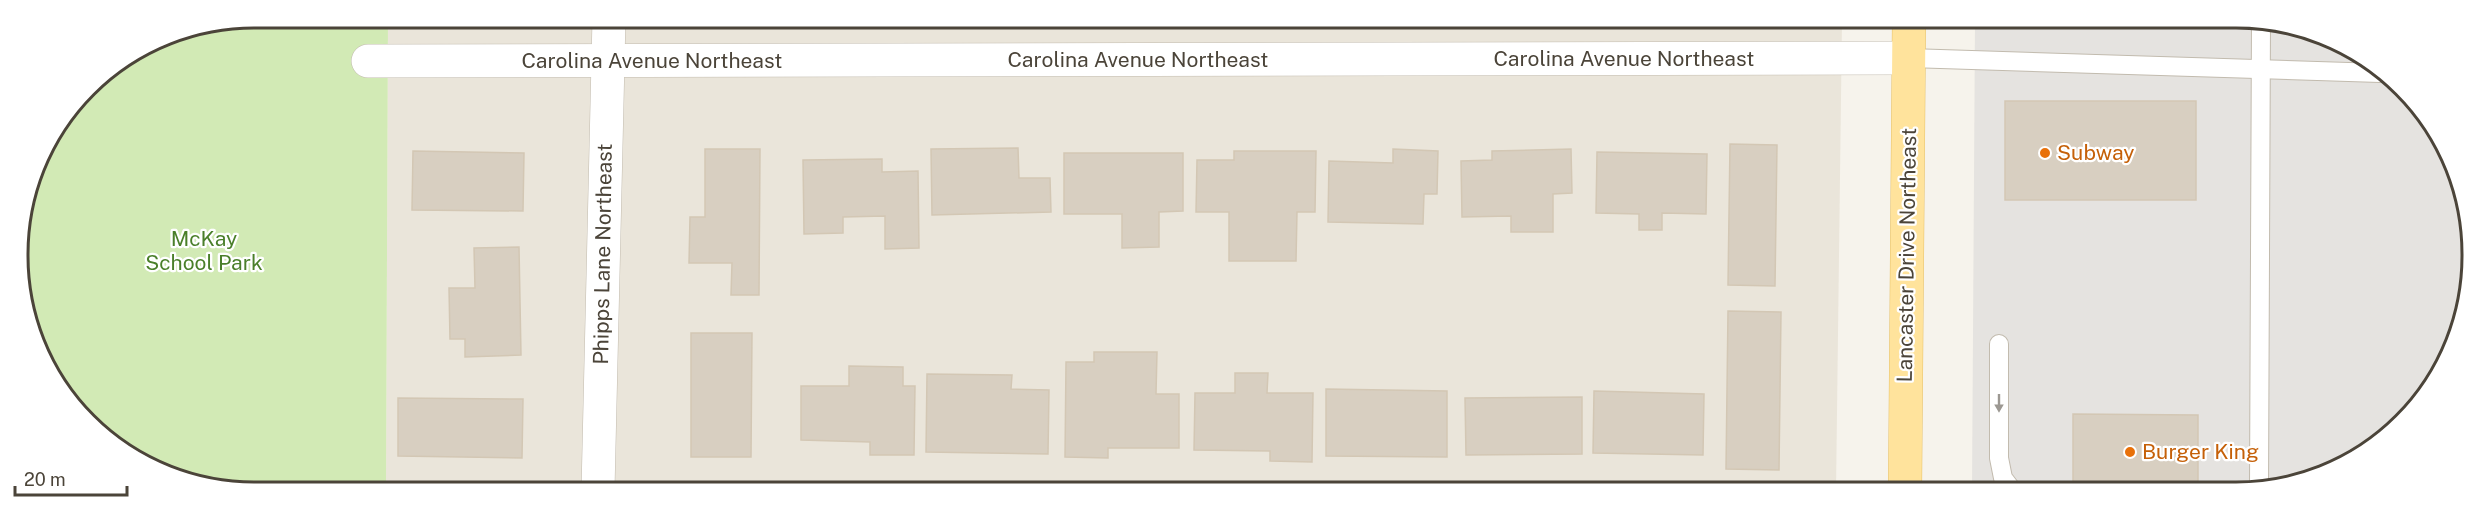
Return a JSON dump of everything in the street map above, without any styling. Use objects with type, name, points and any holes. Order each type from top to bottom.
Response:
[{"type":"main road","name":"Lancaster Drive Northeast","points":[[1905,482],[1909,28]]},
{"type":"street","name":"Phipps Lane Northeast","points":[[598,482],[609,28]]},
{"type":"street","name":"Carolina Avenue Northeast","points":[[368,61],[1909,58]]},
{"type":"lane","points":[[2259,480],[2261,30]]},
{"type":"lane","points":[[1909,58],[2369,73]]},
{"type":"lane","points":[[1999,344],[1999,458],[2003,478],[2006,482]]},
{"type":"shaded area","points":[[388,28],[1842,28],[1836,482],[386,482]]},
{"type":"shaded area","points":[[1975,28],[2265,30],[2294,36],[2348,59],[2373,75],[2415,117],[2438,155],[2454,196],[2460,225],[2462,255],[2460,285],[2454,314],[2431,368],[2415,393],[2373,435],[2322,464],[2294,474],[2265,480],[1972,482]]},
{"type":"green space","name":"McKay School Park","points":[[255,28],[388,28],[386,482],[225,480],[196,474],[142,451],[117,435],[75,393],[52,355],[36,314],[30,285],[28,255],[30,225],[36,196],[59,142],[75,117],[117,75],[155,52],[196,36],[225,30]]},
{"type":"building","points":[[2005,101],[2196,101],[2196,200],[2005,200]]},
{"type":"building","points":[[1730,144],[1777,145],[1775,286],[1728,285]]},
{"type":"building","points":[[1018,148],[1019,178],[1050,178],[1051,212],[932,215],[931,149]]},
{"type":"building","points":[[705,149],[760,149],[759,295],[731,295],[732,263],[689,263],[690,217],[705,217]]},
{"type":"building","points":[[1393,149],[1438,151],[1437,194],[1424,194],[1423,224],[1328,222],[1329,161],[1393,163]]},
{"type":"building","points":[[1571,149],[1572,193],[1553,194],[1553,232],[1511,232],[1511,216],[1462,217],[1461,161],[1492,160],[1492,151]]},
{"type":"building","points":[[413,151],[524,153],[523,211],[412,210]]},
{"type":"building","points":[[1234,151],[1316,151],[1315,212],[1297,212],[1296,261],[1229,261],[1229,212],[1196,212],[1197,160],[1234,160]]},
{"type":"building","points":[[1597,152],[1707,154],[1706,214],[1662,213],[1662,230],[1639,230],[1639,214],[1596,213]]},
{"type":"building","points":[[1064,153],[1183,153],[1183,211],[1159,212],[1159,247],[1122,248],[1122,214],[1064,214]]},
{"type":"building","points":[[882,159],[882,172],[918,171],[919,248],[885,249],[885,216],[843,217],[843,233],[804,234],[803,160]]},
{"type":"building","points":[[519,247],[521,355],[465,357],[465,339],[450,339],[449,288],[475,288],[474,248]]},
{"type":"building","points":[[1728,311],[1781,312],[1779,470],[1726,469]]},
{"type":"building","points":[[691,333],[752,333],[751,457],[691,457]]},
{"type":"building","points":[[1094,352],[1157,352],[1156,394],[1179,394],[1179,448],[1108,448],[1108,458],[1065,457],[1066,362],[1094,362]]},
{"type":"building","points":[[849,366],[903,367],[903,386],[915,386],[914,455],[870,455],[870,442],[801,440],[801,386],[849,386]]},
{"type":"building","points":[[1235,373],[1268,373],[1267,393],[1313,393],[1312,462],[1270,461],[1270,451],[1194,450],[1195,393],[1235,393]]},
{"type":"building","points":[[927,374],[1012,375],[1011,389],[1049,390],[1048,454],[926,452]]},
{"type":"building","points":[[1326,389],[1447,391],[1447,457],[1326,456]]},
{"type":"building","points":[[1594,391],[1704,394],[1703,455],[1593,453]]},
{"type":"building","points":[[1582,397],[1582,454],[1466,455],[1465,398]]},
{"type":"building","points":[[398,398],[523,399],[522,458],[398,456]]},
{"type":"building","points":[[2073,414],[2198,415],[2198,482],[2073,482]]},
{"type":"place","name":"Subway","points":[[2045,153]]},
{"type":"place","name":"Burger King","points":[[2130,452]]}]
